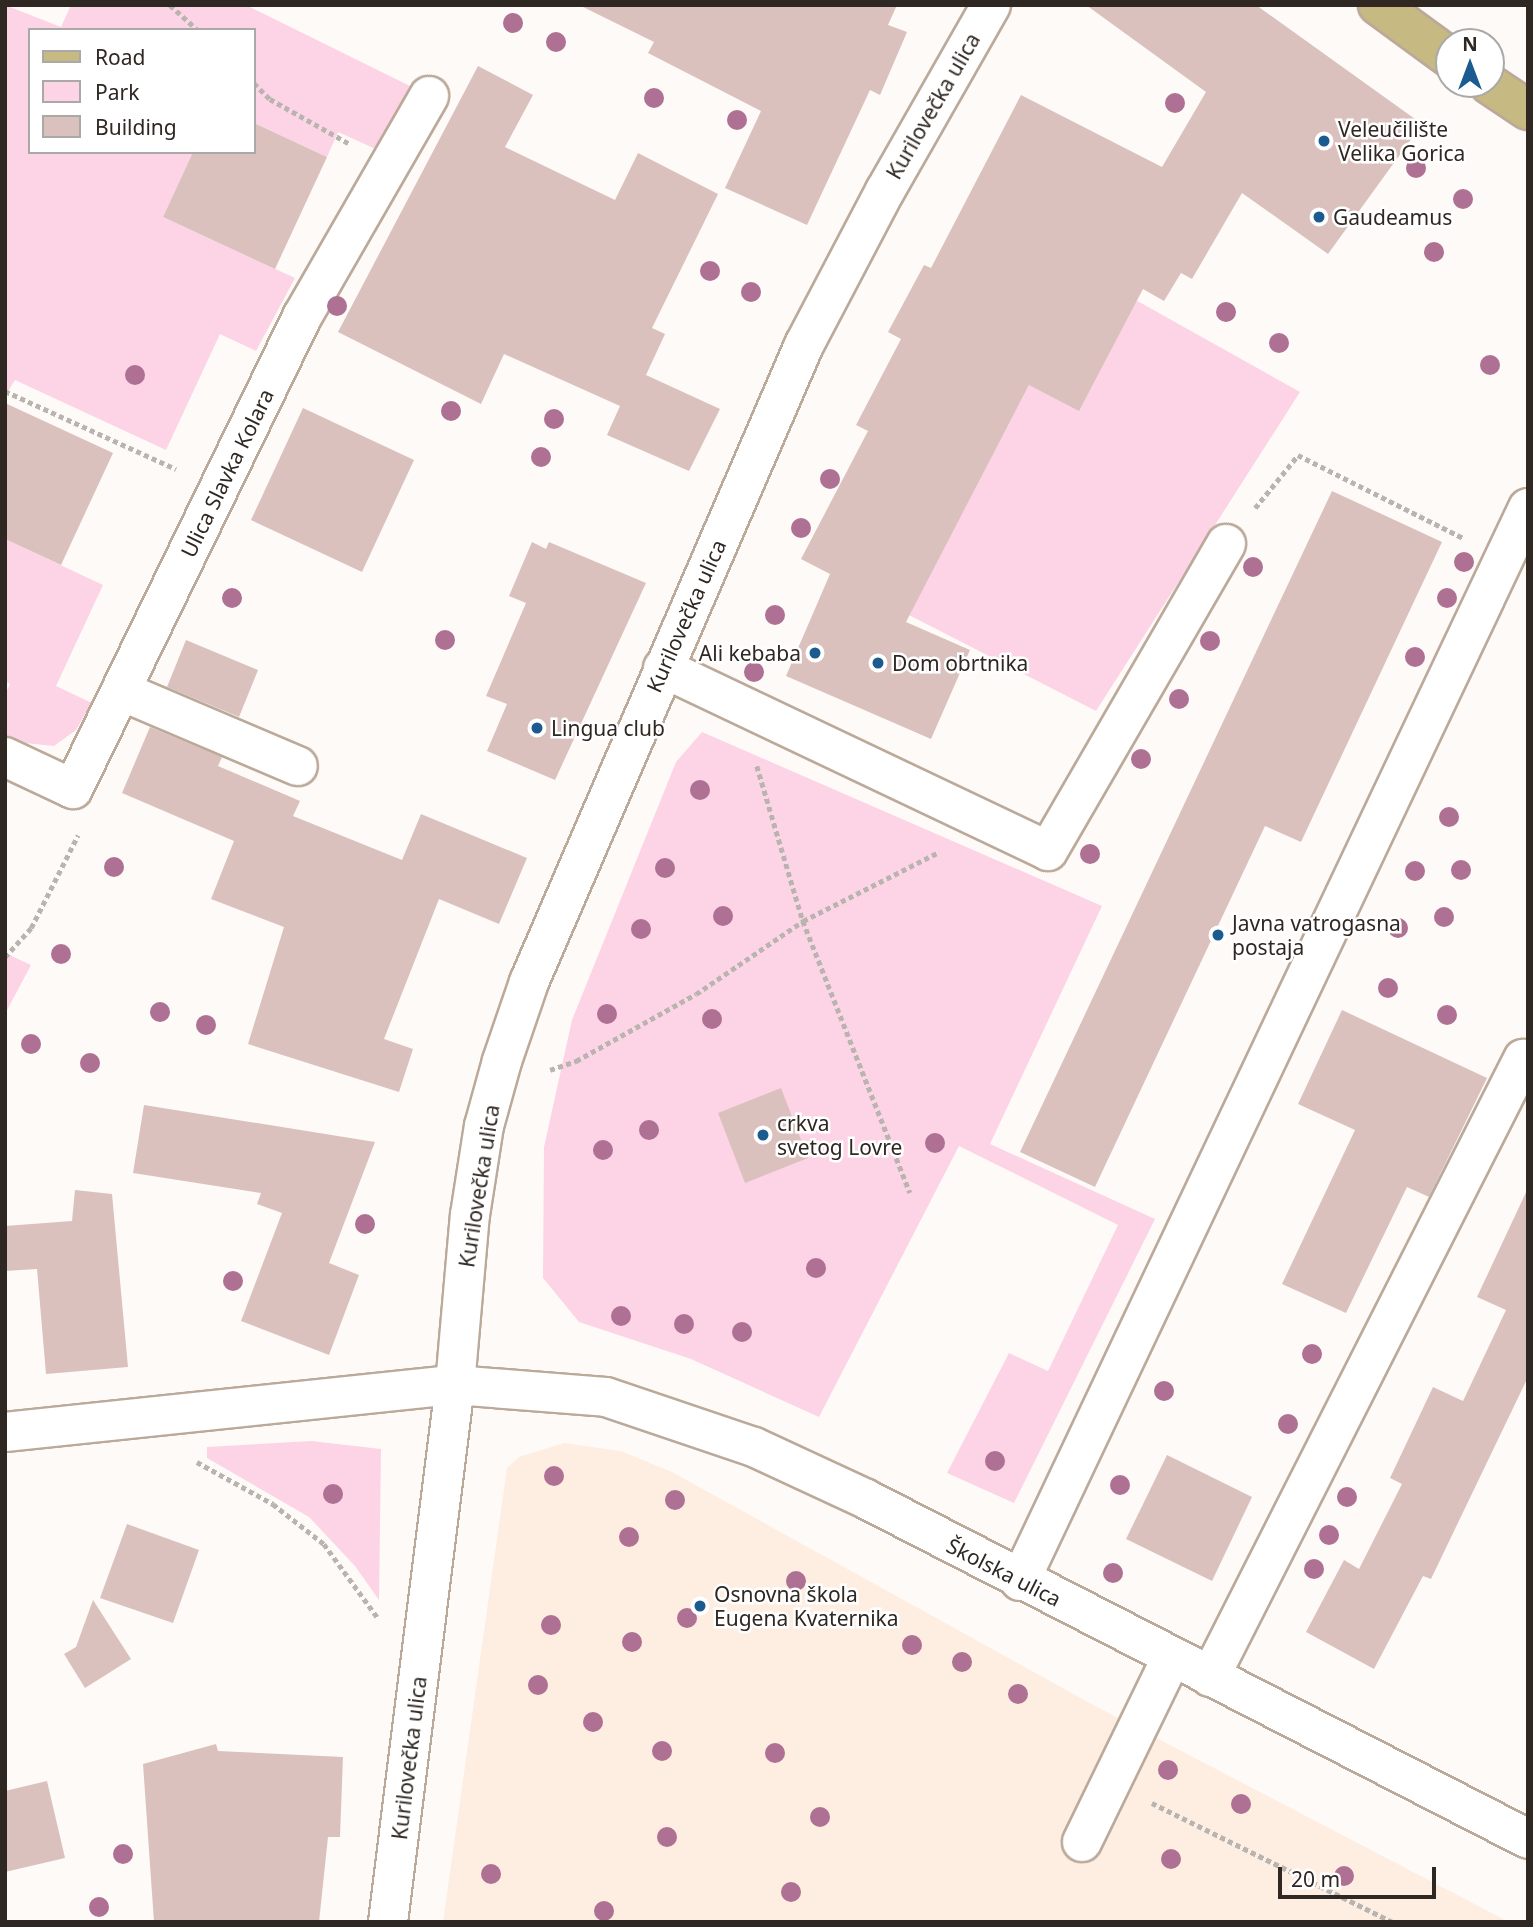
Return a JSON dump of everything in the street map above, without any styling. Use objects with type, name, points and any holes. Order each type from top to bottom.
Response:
[{"type":"main road","points":[[1378,5],[1435,47]]},
{"type":"main road","points":[[1505,95],[1528,110]]},
{"type":"street","name":"Kurilovečka ulica","points":[[388,1922],[455,1385],[470,1215],[484,1126],[502,1061],[529,982],[804,345],[885,191],[991,5]]},
{"type":"street","name":"Ulica Slavka Kolara","points":[[73,789],[302,317],[429,96]]},
{"type":"street","points":[[1020,1581],[1528,508]]},
{"type":"street","points":[[663,668],[1048,851],[1226,544]]},
{"type":"street","points":[[121,691],[298,766]]},
{"type":"street","points":[[5,757],[73,789]]},
{"type":"street","points":[[1210,1677],[1524,1059]]},
{"type":"street","points":[[5,1432],[455,1385]]},
{"type":"street","name":"Školska ulica","points":[[455,1385],[606,1396],[661,1412],[754,1447],[854,1493],[1020,1581],[1528,1839]]},
{"type":"street","points":[[1082,1842],[1172,1657]]},
{"type":"path","points":[[170,5],[196,28]]},
{"type":"path","points":[[256,85],[270,99],[387,167]]},
{"type":"path","points":[[5,391],[197,478],[221,485]]},
{"type":"path","points":[[1226,544],[1298,455],[1504,559]]},
{"type":"path","points":[[756,762],[803,921],[910,1193]]},
{"type":"path","points":[[5,957],[31,928],[94,803],[73,789]]},
{"type":"path","points":[[550,1070],[576,1061],[695,994],[803,921],[992,824]]},
{"type":"path","points":[[185,1455],[273,1504],[324,1544],[370,1602],[381,1624]]},
{"type":"path","points":[[1110,1782],[1393,1922]]},
{"type":"shaded area","name":"Osnovna škola Eugena Kvaternika","points":[[564,1443],[621,1451],[672,1472],[1099,1708],[1509,1922],[443,1922],[507,1468],[519,1457]]},
{"type":"green space","points":[[5,5],[61,27],[71,5],[246,5],[410,86],[378,150],[338,132],[327,157],[256,124],[256,28],[28,28],[28,154],[192,154],[163,217],[295,278],[256,351],[220,334],[166,450],[15,380],[5,396]]},
{"type":"green space","points":[[1048,251],[1300,392],[1096,711],[909,615],[1029,385]]},
{"type":"green space","points":[[5,539],[103,585],[56,686],[92,703],[76,730],[54,746],[5,741],[5,694],[10,684],[5,681]]},
{"type":"green space","points":[[702,732],[1102,906],[990,1144],[1155,1219],[1014,1503],[947,1473],[1009,1353],[1048,1371],[1118,1225],[959,1146],[819,1417],[691,1359],[579,1322],[543,1278],[544,1147],[572,1020],[676,762]]},
{"type":"green space","points":[[5,953],[31,965],[5,1014]]},
{"type":"green space","points":[[311,1441],[381,1449],[379,1600],[355,1566],[309,1517],[207,1458],[207,1447]]},
{"type":"building","points":[[579,5],[897,5],[888,25],[907,32],[880,95],[870,90],[807,225],[725,188],[761,111],[648,53],[654,42]]},
{"type":"building","points":[[1086,5],[1256,5],[1422,124],[1328,254],[1242,193],[1192,279],[1181,273],[1164,301],[1143,289],[1079,411],[1029,385],[906,622],[970,650],[931,739],[786,676],[830,574],[801,559],[868,431],[856,425],[901,339],[888,332],[924,265],[931,268],[1021,95],[1162,167],[1206,92]]},
{"type":"building","points":[[478,66],[533,95],[505,147],[615,200],[638,153],[718,194],[652,328],[665,334],[646,375],[720,409],[689,471],[607,435],[620,406],[504,354],[481,404],[338,332]]},
{"type":"building","points":[[256,124],[327,157],[275,269],[163,217],[192,154],[256,154]]},
{"type":"building","points":[[5,403],[113,453],[61,565],[5,539]]},
{"type":"building","points":[[303,408],[414,460],[362,572],[251,520]]},
{"type":"building","points":[[1332,491],[1442,542],[1301,842],[1265,826],[1095,1187],[1020,1152]]},
{"type":"building","points":[[532,542],[546,549],[549,542],[646,583],[555,780],[487,751],[507,704],[486,696],[526,603],[509,596]]},
{"type":"building","points":[[186,640],[258,670],[239,717],[167,687]]},
{"type":"building","points":[[150,727],[222,757],[218,766],[300,801],[293,816],[402,860],[421,814],[527,858],[499,924],[439,899],[384,1039],[413,1049],[399,1092],[248,1044],[284,927],[211,899],[234,841],[122,793]]},
{"type":"building","points":[[1342,1010],[1487,1078],[1429,1197],[1407,1187],[1346,1313],[1282,1284],[1355,1130],[1298,1104]]},
{"type":"building","name":"crkva svetog Lovre","points":[[781,1088],[808,1158],[745,1183],[718,1113]]},
{"type":"building","points":[[144,1105],[375,1142],[329,1263],[359,1275],[329,1355],[241,1321],[282,1213],[257,1204],[261,1193],[133,1173]]},
{"type":"building","points":[[1528,1188],[1528,1377],[1431,1579],[1423,1576],[1374,1669],[1306,1632],[1344,1560],[1359,1569],[1402,1484],[1390,1478],[1433,1387],[1463,1401],[1506,1310],[1477,1297]]},
{"type":"building","points":[[75,1190],[112,1194],[128,1367],[46,1374],[37,1269],[5,1271],[5,1226],[72,1221]]},
{"type":"building","points":[[1167,1455],[1252,1497],[1212,1581],[1126,1539]]},
{"type":"building","points":[[127,1524],[199,1550],[173,1623],[100,1598]]},
{"type":"building","points":[[93,1600],[131,1659],[85,1688],[64,1654],[76,1647]]},
{"type":"building","points":[[216,1744],[218,1751],[343,1757],[340,1837],[328,1837],[319,1922],[154,1922],[143,1764]]},
{"type":"building","points":[[47,1781],[65,1858],[5,1872],[5,1791]]},
{"type":"place","name":"Veleučilište Velika Gorica","points":[[1324,141]]},
{"type":"place","name":"Gaudeamus","points":[[1319,217]]},
{"type":"place","name":"Ali kebaba","points":[[815,653]]},
{"type":"place","name":"Dom obrtnika","points":[[878,663]]},
{"type":"place","name":"Lingua club","points":[[537,728]]},
{"type":"place","name":"Javna vatrogasna postaja","points":[[1218,935]]},
{"type":"place","name":"crkva svetog Lovre","points":[[763,1135]]},
{"type":"place","name":"Osnovna škola Eugena Kvaternika","points":[[700,1606]]}]
